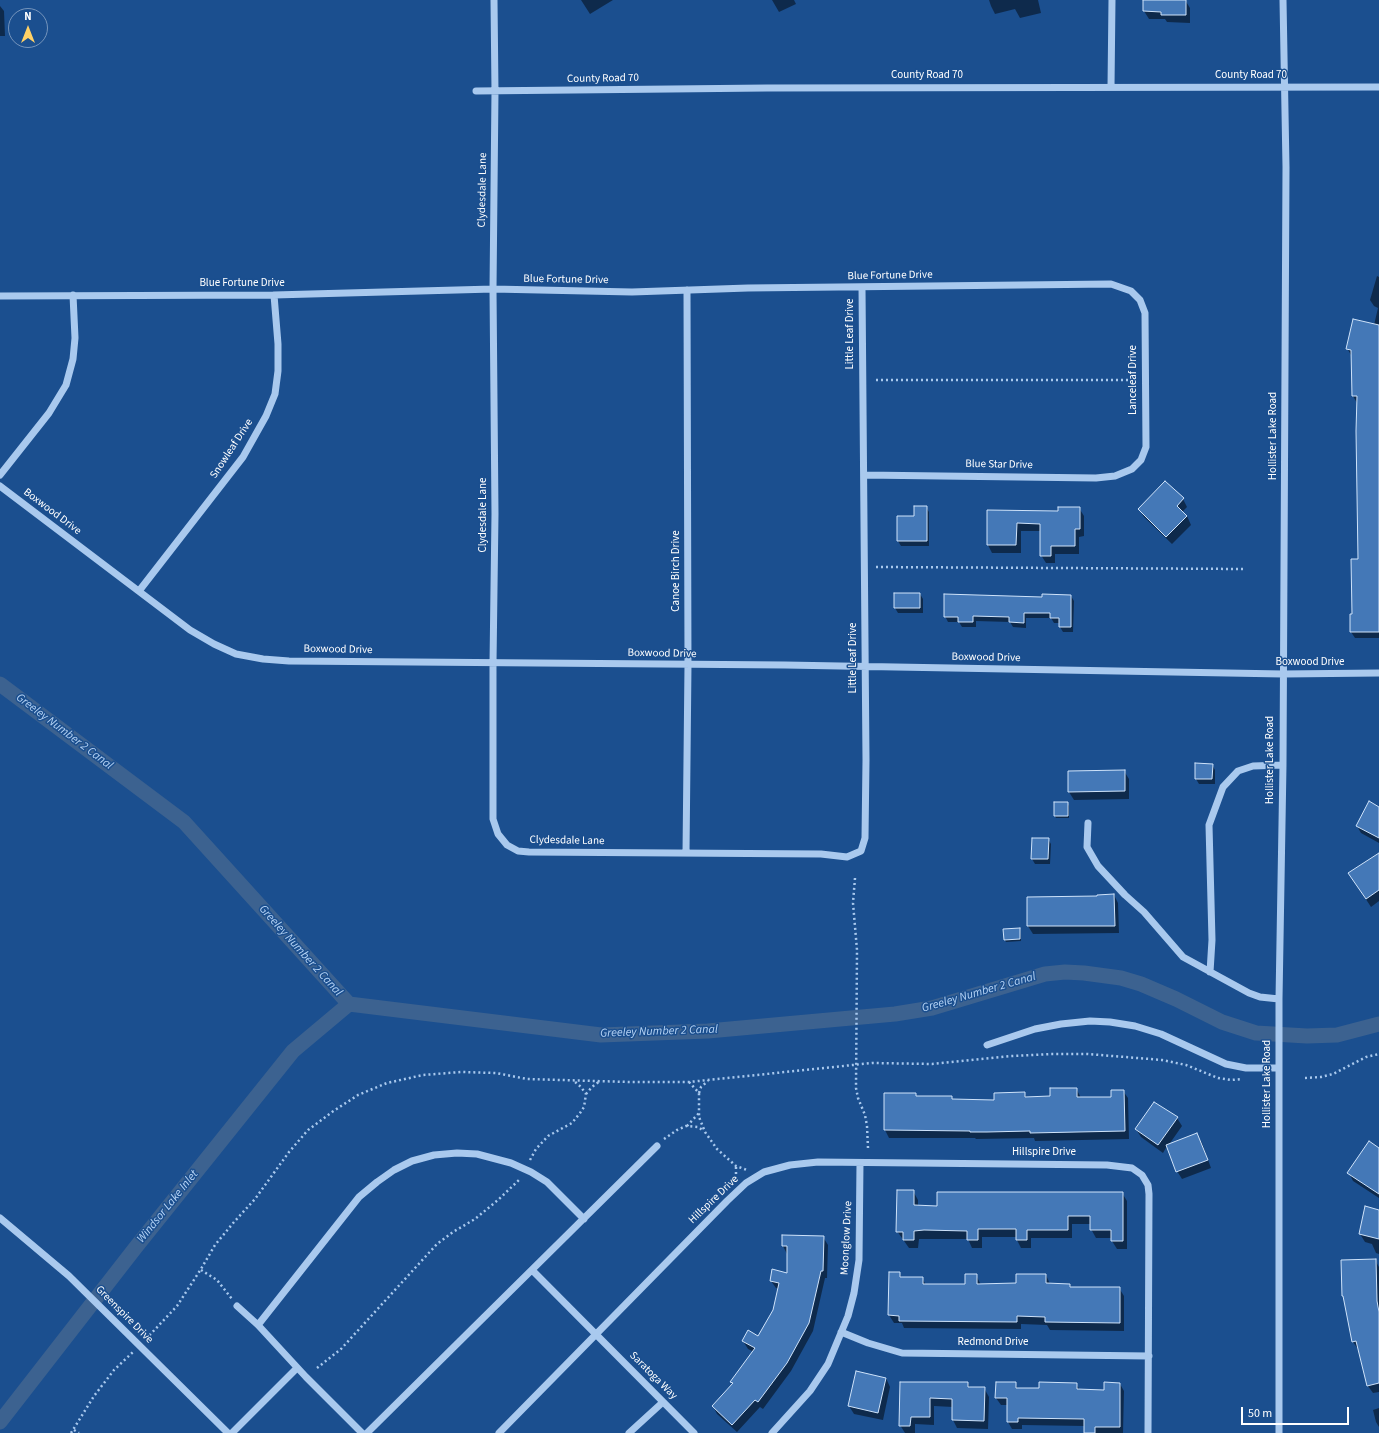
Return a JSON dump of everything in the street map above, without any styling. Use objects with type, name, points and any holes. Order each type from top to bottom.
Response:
[{"type":"street","name":"Clydesdale Lane","points":[[494,0],[495,91],[492,289],[495,514],[493,819],[498,834],[507,844],[518,851],[686,853]]},
{"type":"street","points":[[1111,87],[1112,0]]},
{"type":"street","name":"Hollister Lake Road","points":[[1279,1433],[1278,999],[1283,765],[1286,183],[1283,0]]},
{"type":"street","name":"County Road 70","points":[[476,91],[767,88],[1379,87]]},
{"type":"street","name":"Blue Fortune Drive","points":[[0,296],[274,295],[492,289],[632,292],[1111,284],[1131,291]]},
{"type":"street","name":"Little Leaf Drive","points":[[686,853],[821,854],[847,857],[861,851],[865,838],[862,288]]},
{"type":"street","name":"Canoe Birch Drive","points":[[686,853],[688,666],[687,290]]},
{"type":"street","name":"Lanceleaf Drive","points":[[1131,291],[1140,300],[1145,313],[1146,447],[1141,460],[1132,469]]},
{"type":"street","points":[[0,476],[49,413],[66,385],[73,359],[75,338],[73,295]]},
{"type":"street","name":"Snowleaf Drive","points":[[139,591],[243,457],[266,416],[275,394],[278,371],[278,344],[274,295]]},
{"type":"street","name":"Blue Star Drive","points":[[864,475],[1096,478],[1115,476],[1132,469]]},
{"type":"street","name":"Boxwood Drive","points":[[0,486],[190,630],[214,644],[236,654],[263,659],[289,661],[865,667],[1283,674],[1379,673]]},
{"type":"street","points":[[1210,972],[1212,940],[1209,825],[1223,787],[1238,771],[1253,766],[1283,765]]},
{"type":"street","points":[[1088,824],[1087,847],[1098,866],[1125,895],[1144,912],[1183,957],[1260,998],[1278,999]]},
{"type":"street","points":[[987,1045],[1035,1029],[1061,1024],[1090,1021],[1110,1022],[1135,1026],[1161,1034],[1226,1064],[1246,1068],[1278,1068]]},
{"type":"street","points":[[367,1433],[657,1146]]},
{"type":"street","points":[[258,1325],[359,1197],[394,1170],[412,1161],[434,1155],[457,1153],[494,1157],[511,1163],[547,1182],[584,1219]]},
{"type":"street","name":"Hillspire Drive","points":[[499,1433],[746,1183],[764,1172],[790,1165],[818,1162],[1108,1165],[1132,1168],[1142,1175],[1148,1185],[1149,1194],[1149,1356]]},
{"type":"street","name":"Moonglow Drive","points":[[772,1433],[810,1391],[828,1364],[841,1332],[854,1293],[859,1260],[860,1163]]},
{"type":"street","name":"Greenspire Drive","points":[[0,1218],[69,1276],[228,1433]]},
{"type":"street","name":"Saratoga Way","points":[[532,1270],[694,1433]]},
{"type":"street","points":[[237,1306],[258,1325],[297,1368],[362,1433]]},
{"type":"street","name":"Redmond Drive","points":[[841,1332],[868,1343],[902,1353],[1149,1356]]},
{"type":"street","points":[[1148,1433],[1149,1356]]},
{"type":"street","points":[[232,1433],[297,1368]]},
{"type":"street","points":[[629,1433],[663,1402]]},
{"type":"path","points":[[876,380],[1130,380]]},
{"type":"path","points":[[876,567],[1246,570]]},
{"type":"path","points":[[854,878],[856,959],[856,1088],[858,1098],[865,1115],[868,1148]]},
{"type":"path","points":[[71,1433],[94,1396],[114,1370],[177,1306],[215,1246],[255,1199],[289,1152],[308,1130],[358,1095],[386,1083],[423,1075],[461,1072],[496,1073],[527,1079],[689,1082],[872,1063],[932,1064],[1011,1056],[1051,1054],[1088,1054],[1162,1060],[1186,1064],[1218,1078],[1231,1080],[1247,1078]]},
{"type":"path","points":[[1305,1078],[1321,1077],[1333,1074],[1366,1057],[1379,1054]]},
{"type":"path","points":[[573,1080],[586,1094]]},
{"type":"path","points":[[317,1368],[341,1349],[430,1251],[444,1238],[475,1219],[520,1179],[536,1150],[548,1136],[567,1126],[576,1118],[584,1107],[586,1094],[600,1081]]},
{"type":"path","points":[[708,1081],[701,1087],[699,1093],[700,1121],[705,1132],[717,1148],[736,1166],[747,1170]]},
{"type":"path","points":[[689,1082],[699,1093]]},
{"type":"path","points":[[657,1146],[670,1135],[686,1126],[699,1113]]},
{"type":"path","points":[[686,1126],[698,1128],[705,1132]]},
{"type":"path","points":[[736,1166],[736,1179]]},
{"type":"path","points":[[201,1269],[217,1280],[237,1306]]},
{"type":"path","points":[[74,1430],[79,1433]]},
{"type":"building","points":[[1143,0],[1186,0],[1186,15],[1161,15],[1161,12],[1143,11]]},
{"type":"building","points":[[1353,319],[1379,325],[1379,632],[1350,632],[1350,614],[1352,614],[1351,559],[1358,559],[1356,431],[1357,396],[1352,396],[1351,350],[1346,349]]},
{"type":"building","points":[[1165,481],[1184,498],[1177,506],[1187,516],[1166,537],[1138,509]]},
{"type":"building","points":[[914,506],[927,506],[927,541],[897,541],[897,516],[914,516]]},
{"type":"building","points":[[1058,507],[1080,507],[1080,529],[1075,529],[1075,546],[1051,546],[1051,556],[1040,556],[1040,524],[1017,523],[1016,545],[987,545],[987,510],[1058,511]]},
{"type":"building","points":[[894,593],[920,593],[920,608],[894,608]]},
{"type":"building","points":[[944,594],[1042,597],[1042,594],[1071,595],[1071,627],[1059,627],[1059,618],[1050,618],[1050,613],[1024,613],[1024,623],[1009,622],[1009,617],[973,616],[973,622],[958,622],[958,617],[944,617]]},
{"type":"building","points":[[1195,763],[1213,764],[1212,779],[1195,779]]},
{"type":"building","points":[[1125,770],[1125,791],[1068,792],[1068,771]]},
{"type":"building","points":[[1369,801],[1379,807],[1379,838],[1356,826]]},
{"type":"building","points":[[1054,802],[1068,802],[1068,816],[1054,816]]},
{"type":"building","points":[[1032,838],[1049,838],[1048,859],[1031,859]]},
{"type":"building","points":[[1379,853],[1379,890],[1366,899],[1348,873]]},
{"type":"building","points":[[1114,894],[1115,926],[1027,926],[1027,897],[1097,896]]},
{"type":"building","points":[[1020,928],[1020,939],[1004,940],[1003,929]]},
{"type":"building","points":[[1050,1088],[1077,1088],[1077,1097],[1111,1097],[1111,1090],[1124,1090],[1125,1131],[1030,1133],[1030,1131],[970,1132],[884,1130],[884,1093],[916,1093],[916,1096],[952,1096],[952,1099],[994,1100],[994,1093],[1025,1092],[1025,1097],[1050,1096]]},
{"type":"building","points":[[1154,1102],[1178,1117],[1158,1145],[1135,1129]]},
{"type":"building","points":[[1197,1133],[1208,1160],[1176,1172],[1166,1145]]},
{"type":"building","points":[[1369,1141],[1379,1148],[1379,1194],[1347,1173]]},
{"type":"building","points":[[897,1190],[914,1190],[914,1205],[937,1206],[937,1192],[1123,1192],[1123,1241],[1111,1241],[1111,1230],[1090,1230],[1090,1216],[1068,1216],[1068,1230],[1027,1230],[1027,1240],[1016,1240],[1016,1229],[978,1229],[978,1240],[967,1240],[967,1231],[924,1230],[914,1231],[914,1240],[903,1240],[903,1232],[896,1232]]},
{"type":"building","points":[[1365,1206],[1379,1210],[1379,1239],[1359,1234]]},
{"type":"building","points":[[782,1235],[824,1236],[823,1271],[821,1271],[809,1323],[787,1363],[758,1402],[755,1400],[732,1425],[712,1406],[733,1383],[730,1382],[755,1348],[742,1341],[748,1330],[758,1336],[773,1310],[779,1283],[770,1281],[772,1269],[787,1273],[787,1246],[782,1246]]},
{"type":"building","points":[[1376,1259],[1377,1301],[1379,1312],[1379,1383],[1367,1386],[1356,1341],[1352,1342],[1342,1296],[1341,1260]]},
{"type":"building","points":[[889,1272],[900,1272],[900,1277],[923,1277],[923,1284],[965,1284],[965,1274],[977,1274],[977,1284],[1016,1283],[1016,1274],[1046,1274],[1046,1283],[1070,1284],[1070,1287],[1120,1287],[1120,1323],[1045,1322],[1045,1317],[1017,1316],[1017,1322],[899,1321],[899,1316],[888,1315]]},
{"type":"building","points":[[856,1371],[886,1378],[878,1413],[848,1406]]},
{"type":"building","points":[[900,1382],[968,1382],[968,1387],[985,1387],[984,1421],[952,1420],[952,1399],[930,1398],[930,1417],[911,1417],[910,1426],[899,1426]]},
{"type":"building","points":[[996,1382],[1016,1382],[1016,1388],[1039,1388],[1039,1382],[1077,1383],[1077,1389],[1104,1390],[1104,1382],[1120,1383],[1120,1427],[1095,1427],[1095,1433],[1084,1433],[1084,1419],[1018,1418],[1018,1422],[1007,1422],[1007,1398],[995,1398]]},
{"type":"waterway","name":"Greeley Number 2 Canal","points":[[0,684],[184,822],[349,1004],[601,1035],[708,1031],[895,1014],[932,1008],[1045,974],[1065,972],[1121,978],[1141,984],[1176,999],[1222,1022],[1256,1033],[1307,1036],[1337,1035],[1379,1024]]},
{"type":"waterway","name":"Windsor Lake Inlet","points":[[0,1422],[136,1247],[293,1051],[349,1004]]}]
